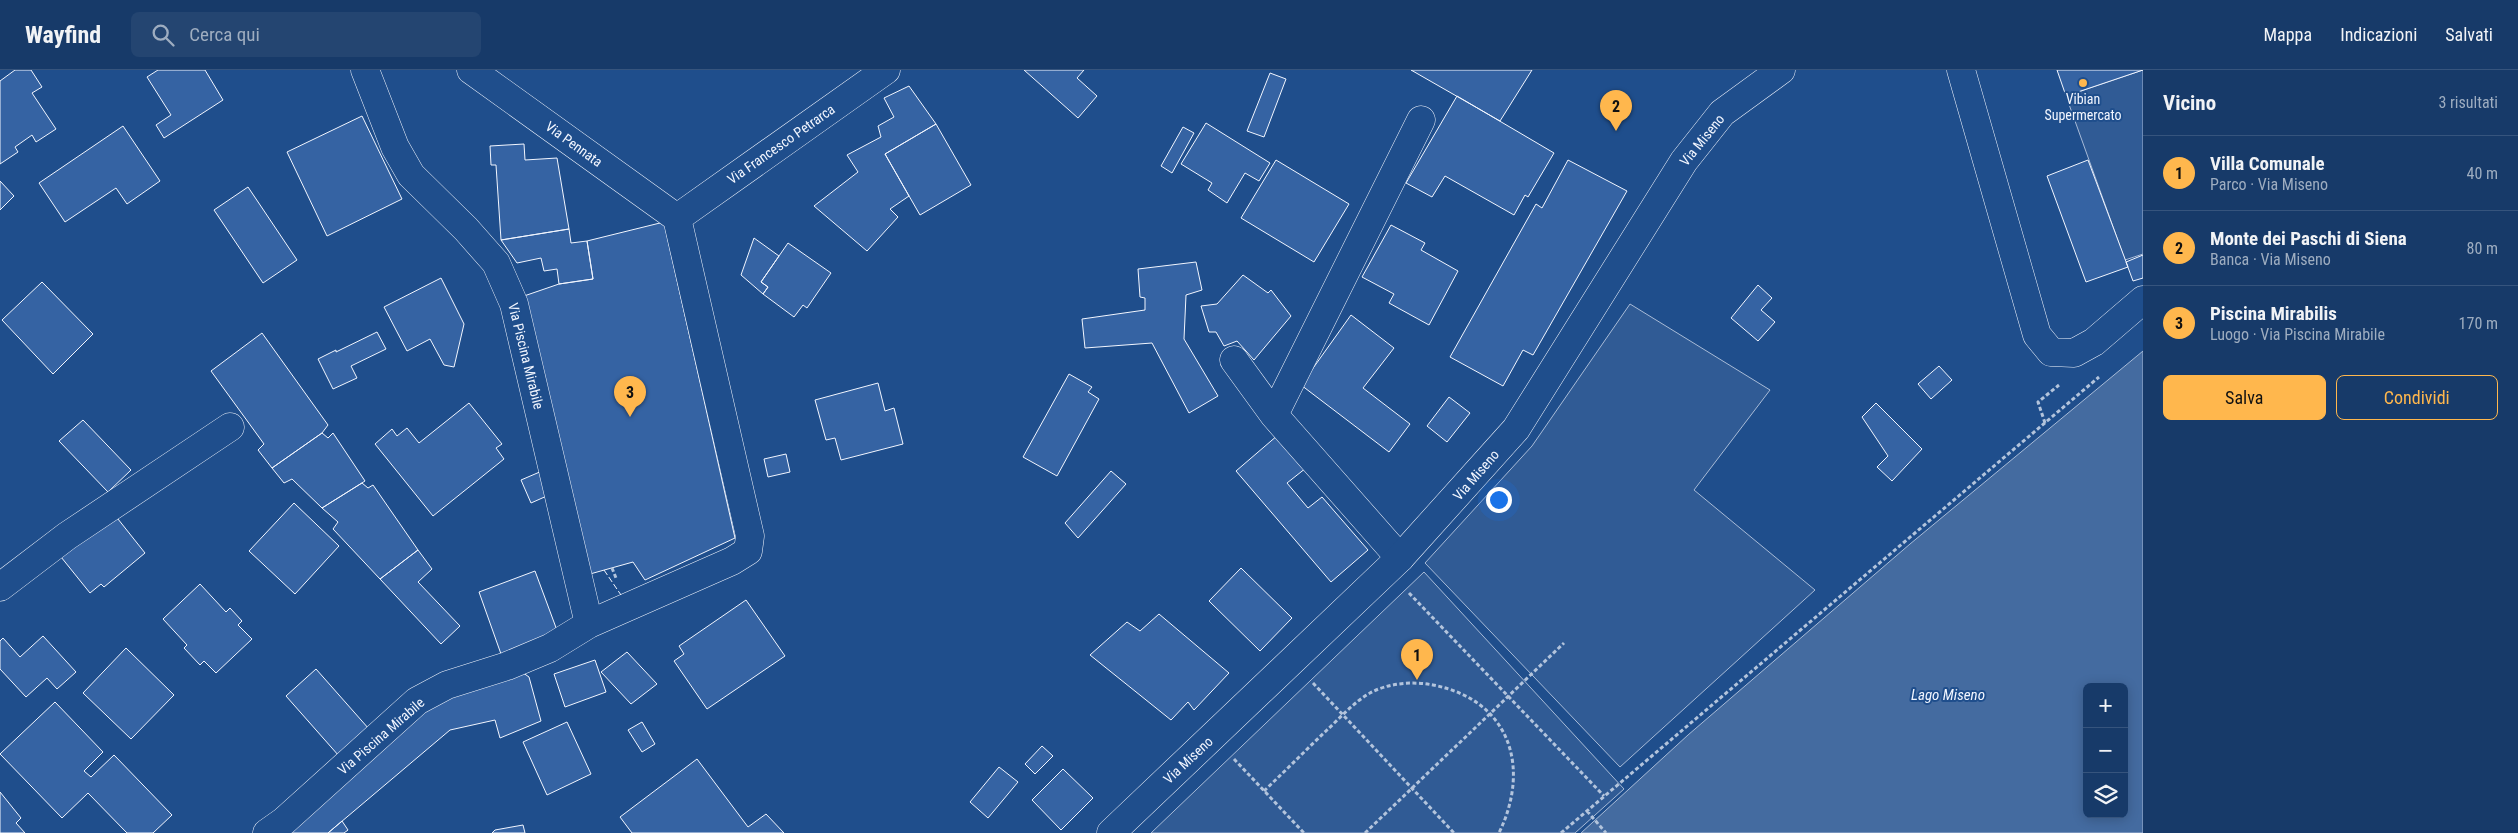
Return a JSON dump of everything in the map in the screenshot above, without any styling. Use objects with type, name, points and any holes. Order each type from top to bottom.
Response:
[{"type":"street","name":"Via Piscina Mirabile","points":[[365,70],[395,148],[411,175],[466,229],[496,263],[514,304],[589,624]]},
{"type":"street","name":"Via Pennata","points":[[471,70],[677,218]]},
{"type":"street","name":"Via Francesco Petrarca","points":[[677,218],[886,70]]},
{"type":"street","name":"Via Miseno","points":[[1111,833],[1400,558],[1516,429],[1684,161],[1722,113],[1781,70]]},
{"type":"street","points":[[1961,70],[2037,335],[2051,352],[2074,353],[2094,342],[2143,300]]},
{"type":"street","points":[[1274,415],[1421,120]]},
{"type":"street","name":"Via Piscina Mirabile","points":[[267,833],[284,821],[417,701],[447,685],[507,666],[550,648],[589,624],[732,561],[748,552],[750,536],[677,218]]},
{"type":"street","points":[[1234,360],[1274,415],[1400,558]]},
{"type":"street","points":[[0,587],[67,536],[230,427]]},
{"type":"path","points":[[2045,423],[2038,402],[2062,382],[2051,352]]},
{"type":"path","points":[[1561,833],[2105,372]]},
{"type":"path","points":[[1408,592],[1604,796]]},
{"type":"path","points":[[1365,833],[1564,643]]},
{"type":"path","points":[[1307,677],[1454,833]]},
{"type":"path","points":[[1264,791],[1343,715],[1370,693],[1400,683],[1416,683],[1451,688],[1475,701],[1491,714],[1503,732],[1512,754],[1515,781],[1510,811],[1499,833]]},
{"type":"path","points":[[1233,758],[1304,833]]},
{"type":"path","points":[[1587,811],[1606,833]]},
{"type":"shaded area","points":[[2143,70],[2143,254],[2125,260],[2066,96]]},
{"type":"shaded area","points":[[1630,304],[1770,390],[1694,490],[1815,590],[1620,767],[1425,563],[1532,446]]},
{"type":"shaded area","points":[[1424,572],[1624,789],[1575,833],[1151,833]]},
{"type":"water","name":"Lago Miseno","points":[[2143,351],[2143,833],[1581,833],[1688,735],[1910,544]]},
{"type":"building","points":[[15,70],[31,70],[42,87],[32,93],[56,129],[36,142],[32,135],[15,147],[18,152],[0,164],[0,81]]},
{"type":"building","points":[[158,70],[205,70],[223,100],[164,138],[156,125],[171,115],[147,77]]},
{"type":"building","points":[[1024,70],[1084,70],[1077,78],[1097,96],[1078,118]]},
{"type":"building","points":[[1411,70],[1532,70],[1500,121]]},
{"type":"building","name":"Vibian Supermercato","points":[[2057,70],[2143,70],[2066,96]]},
{"type":"building","points":[[1270,73],[1286,79],[1264,137],[1247,131]]},
{"type":"building","points":[[909,86],[936,124],[885,154],[909,196],[890,209],[898,217],[867,251],[814,206],[858,172],[847,155],[881,137],[878,126],[894,117],[884,98]]},
{"type":"building","points":[[1457,96],[1554,153],[1528,197],[1525,195],[1514,215],[1445,176],[1432,197],[1406,183]]},
{"type":"building","points":[[362,116],[402,199],[327,236],[287,152]]},
{"type":"building","points":[[1206,123],[1270,163],[1259,181],[1245,173],[1227,203],[1208,190],[1212,183],[1181,164]]},
{"type":"building","points":[[936,124],[971,185],[920,215],[885,154]]},
{"type":"building","points":[[123,126],[160,181],[127,204],[116,188],[65,222],[39,183]]},
{"type":"building","points":[[1183,127],[1194,133],[1172,173],[1161,166]]},
{"type":"building","points":[[524,144],[525,160],[557,158],[569,229],[501,240],[496,165],[491,165],[490,146]]},
{"type":"building","points":[[1276,160],[1349,204],[1314,262],[1241,218]]},
{"type":"building","points":[[1568,160],[1627,191],[1533,355],[1523,350],[1503,386],[1450,357],[1536,204],[1542,208]]},
{"type":"building","points":[[2088,160],[2128,267],[2086,282],[2047,176]]},
{"type":"building","points":[[0,181],[14,196],[0,210]]},
{"type":"building","points":[[248,187],[297,260],[263,283],[214,210]]},
{"type":"building","points":[[664,222],[735,538],[645,580],[633,562],[590,574],[524,296],[559,284],[593,279],[587,241]]},
{"type":"building","points":[[1391,225],[1425,243],[1421,250],[1458,271],[1429,325],[1389,303],[1394,294],[1362,277]]},
{"type":"building","points":[[569,229],[571,243],[587,241],[593,279],[559,284],[557,269],[544,271],[541,258],[517,263],[501,240]]},
{"type":"building","points":[[754,238],[779,256],[761,282],[768,287],[763,294],[741,275]]},
{"type":"building","points":[[788,243],[831,273],[807,308],[803,305],[794,317],[763,294],[768,287],[761,282]]},
{"type":"building","points":[[2143,255],[2143,278],[2133,281],[2126,262]]},
{"type":"building","points":[[1196,262],[1202,290],[1186,295],[1184,339],[1218,396],[1189,413],[1152,343],[1085,348],[1082,319],[1145,310],[1145,298],[1140,297],[1138,269]]},
{"type":"building","points":[[1243,275],[1268,293],[1271,290],[1291,316],[1254,360],[1237,341],[1224,346],[1216,332],[1209,332],[1201,306],[1217,304]]},
{"type":"building","points":[[441,278],[464,324],[454,367],[444,365],[430,339],[407,351],[384,307]]},
{"type":"building","points":[[42,282],[93,334],[53,374],[2,320]]},
{"type":"building","points":[[1758,285],[1772,298],[1761,310],[1775,322],[1758,341],[1731,318]]},
{"type":"building","points":[[1351,315],[1394,348],[1363,388],[1410,424],[1389,452],[1301,385]]},
{"type":"building","points":[[377,332],[386,349],[351,366],[357,378],[333,389],[318,359]]},
{"type":"building","points":[[262,333],[328,425],[322,433],[272,468],[258,450],[264,444],[211,371]]},
{"type":"building","points":[[1939,366],[1952,380],[1931,399],[1918,384]]},
{"type":"building","points":[[1069,374],[1092,387],[1088,392],[1099,399],[1057,476],[1023,457]]},
{"type":"building","points":[[878,383],[885,411],[894,408],[903,444],[841,460],[835,438],[826,440],[815,400]]},
{"type":"building","points":[[1449,397],[1470,413],[1447,442],[1427,426]]},
{"type":"building","points":[[469,403],[502,444],[496,448],[504,459],[433,516],[375,444],[392,429],[397,436],[407,428],[419,443]]},
{"type":"building","points":[[1876,403],[1922,449],[1892,481],[1877,467],[1888,456],[1862,417]]},
{"type":"building","points":[[83,420],[131,470],[108,492],[59,441]]},
{"type":"building","points":[[322,433],[328,438],[333,433],[365,481],[322,508],[292,479],[284,483],[272,468]]},
{"type":"building","points":[[1278,435],[1306,468],[1287,483],[1308,508],[1322,497],[1368,550],[1331,582],[1236,471]]},
{"type":"building","points":[[786,454],[790,472],[768,477],[764,459]]},
{"type":"building","points":[[542,471],[549,495],[531,503],[521,480]]},
{"type":"building","points":[[1111,471],[1126,484],[1078,538],[1065,523]]},
{"type":"building","points":[[362,483],[368,488],[373,485],[418,550],[380,579],[333,529],[338,522],[322,508]]},
{"type":"building","points":[[294,503],[339,546],[295,594],[249,551]]},
{"type":"building","points":[[110,509],[145,553],[104,587],[101,584],[90,593],[57,552]]},
{"type":"building","points":[[418,550],[432,569],[418,582],[460,626],[441,644],[380,579]]},
{"type":"building","points":[[1241,568],[1292,618],[1260,651],[1209,601]]},
{"type":"building","points":[[535,571],[558,633],[501,654],[479,592]]},
{"type":"building","points":[[200,584],[226,612],[230,608],[242,621],[238,625],[252,639],[216,673],[204,661],[200,665],[184,648],[187,645],[163,619]]},
{"type":"building","points":[[746,600],[785,656],[707,709],[674,661],[684,654],[679,646]]},
{"type":"building","points":[[1159,614],[1229,673],[1194,710],[1188,702],[1171,720],[1090,655],[1127,622],[1140,631]]},
{"type":"building","points":[[43,636],[76,672],[57,689],[47,678],[26,697],[0,669],[0,641],[3,638],[20,657]]},
{"type":"building","points":[[126,648],[174,695],[131,739],[83,693]]},
{"type":"building","points":[[627,652],[657,684],[631,704],[601,672]]},
{"type":"building","points":[[595,660],[606,692],[565,707],[554,674]]},
{"type":"building","points":[[516,668],[529,677],[541,721],[500,738],[495,720],[450,730],[328,833],[283,833],[425,704]]},
{"type":"building","points":[[316,669],[369,729],[339,756],[286,696]]},
{"type":"building","points":[[55,702],[103,752],[84,771],[91,777],[114,755],[172,815],[153,833],[127,833],[88,793],[62,818],[0,754]]},
{"type":"building","points":[[567,722],[591,774],[547,795],[523,742]]},
{"type":"building","points":[[642,722],[655,744],[642,752],[628,730]]},
{"type":"building","points":[[1042,746],[1053,756],[1035,774],[1025,764]]},
{"type":"building","points":[[697,759],[748,827],[766,814],[784,833],[632,833],[620,817]]},
{"type":"building","points":[[999,767],[1018,782],[988,818],[970,802]]},
{"type":"building","points":[[1063,769],[1093,798],[1061,830],[1032,800]]},
{"type":"building","points":[[0,792],[21,818],[16,823],[25,833],[0,833]]},
{"type":"building","points":[[342,821],[348,830],[344,833],[328,833]]},
{"type":"building","points":[[523,825],[525,833],[492,833],[495,830]]},
{"type":"fence","points":[[604,570],[621,595]]},
{"type":"place","name":"Vibian Supermercato","points":[[2083,83]]},
{"type":"place","name":"Monte dei Paschi di Siena","points":[[1616,131]]},
{"type":"place","name":"Piscina Mirabilis","points":[[630,417]]},
{"type":"place","name":"Villa Comunale","points":[[1417,680]]}]
